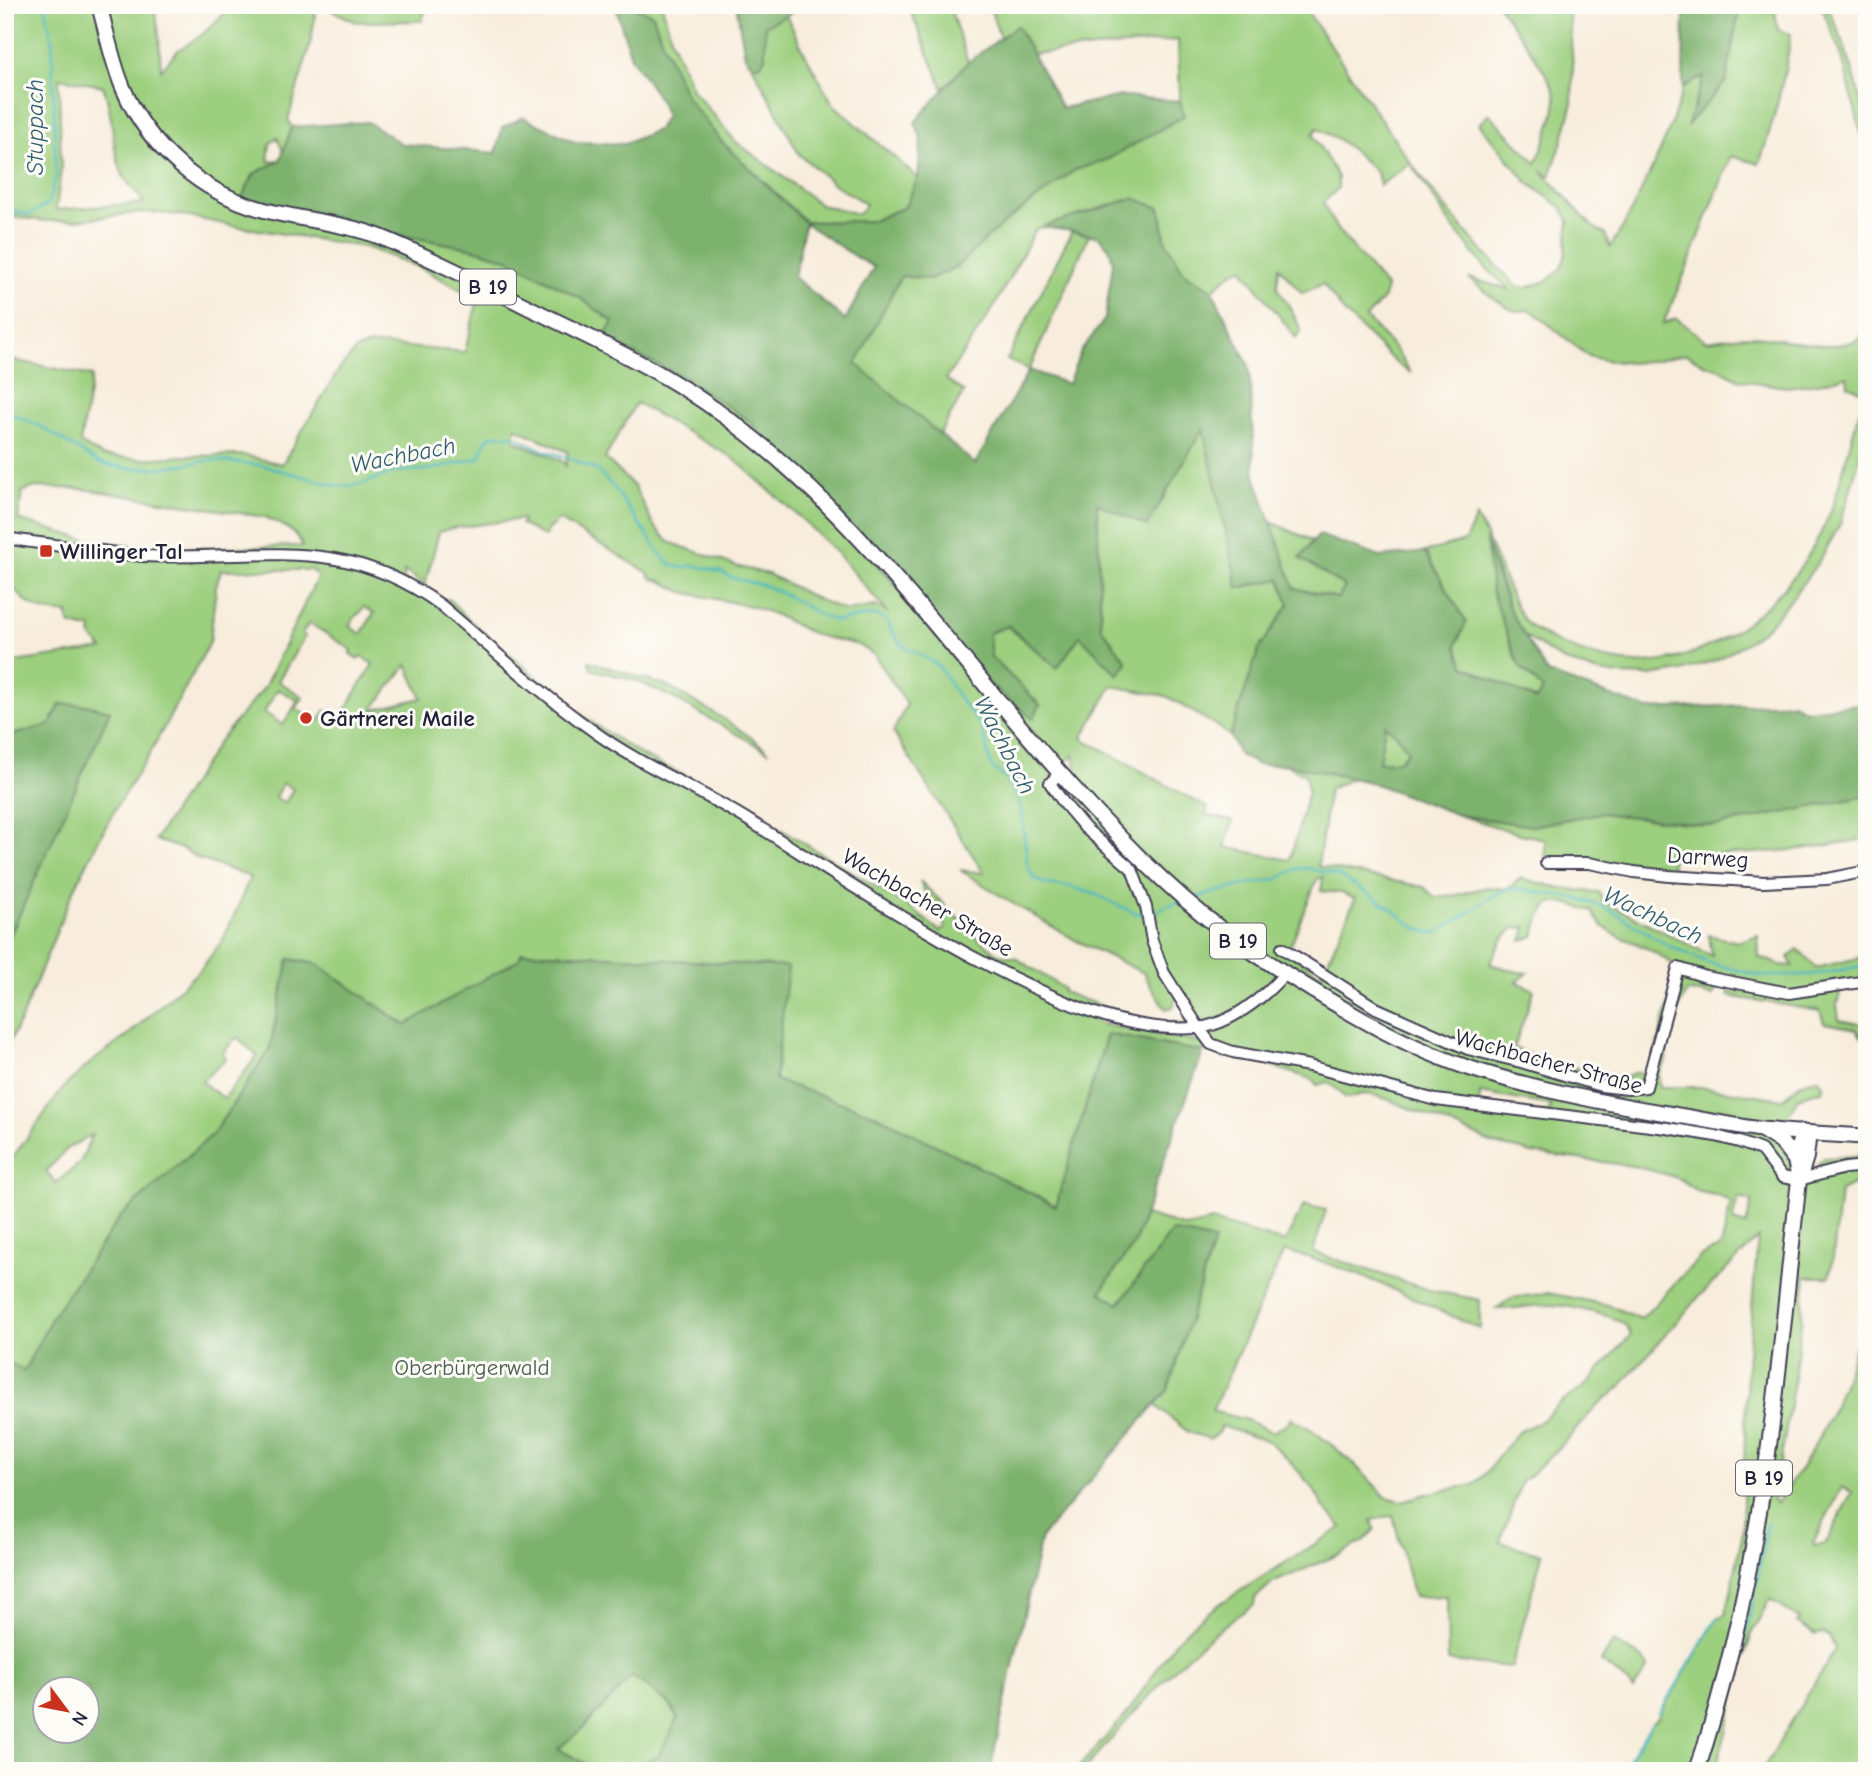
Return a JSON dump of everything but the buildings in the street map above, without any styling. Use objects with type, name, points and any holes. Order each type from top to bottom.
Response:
[{"type":"main road","name":"B 19","points":[[99,5],[124,90],[141,121],[153,139],[194,178],[252,206],[370,233],[414,251],[665,377],[727,416],[760,442],[863,543],[1060,773],[1139,856],[1223,930],[1284,974]]},
{"type":"main road","name":"Wachbacher Straße","points":[[1284,974],[1403,1040],[1467,1067],[1595,1100],[1761,1129],[1867,1137]]},
{"type":"main road","name":"B 19","points":[[1761,1129],[1800,1159]]},
{"type":"main road","name":"B 19","points":[[1697,1771],[1737,1628],[1759,1516],[1800,1159],[1806,1132]]},
{"type":"main road","points":[[1800,1159],[1818,1142],[1836,1135]]},
{"type":"street","name":"Wachbacher Straße","points":[[5,538],[142,556],[312,555],[347,561],[388,574],[421,590],[568,712],[633,758],[745,818],[951,945],[1080,1009],[1141,1025],[1199,1028],[1219,1023],[1256,1002],[1284,974]]},
{"type":"street","points":[[1060,773],[1050,783],[1063,802],[1085,828],[1132,869],[1146,907],[1152,941],[1164,973],[1210,1044],[1233,1052],[1309,1066],[1436,1100],[1667,1128],[1739,1142],[1761,1150],[1782,1177],[1799,1180],[1844,1168],[1867,1166]]},
{"type":"street","name":"Darrweg","points":[[1546,863],[1589,863],[1669,876],[1763,882],[1827,879],[1867,871]]},
{"type":"street","points":[[1282,948],[1377,1008],[1468,1048],[1601,1086],[1628,1089],[1646,1087],[1678,968],[1706,977],[1789,993],[1867,981]]},
{"type":"green space","points":[[5,5],[152,5],[158,29],[161,70],[177,51],[203,34],[233,5],[317,5],[310,45],[288,120],[292,127],[283,152],[277,137],[270,144],[268,161],[280,160],[254,174],[240,201],[361,228],[471,248],[508,259],[579,297],[613,322],[603,339],[681,376],[750,421],[790,469],[1032,718],[1040,705],[991,657],[988,633],[1007,626],[1057,668],[1080,635],[1118,675],[1126,662],[1101,627],[1097,502],[1204,428],[1238,588],[1280,579],[1289,605],[1259,649],[1230,736],[1166,696],[1112,686],[1082,738],[1208,808],[1205,815],[1233,821],[1225,847],[1290,860],[1308,792],[1306,776],[1285,764],[1353,778],[1329,789],[1318,866],[1424,887],[1434,897],[1456,895],[1487,887],[1507,889],[1521,878],[1559,888],[1599,892],[1603,901],[1712,956],[1709,935],[1738,942],[1758,935],[1759,957],[1780,965],[1793,966],[1788,957],[1798,949],[1816,968],[1867,956],[1867,981],[1842,985],[1837,1005],[1839,1020],[1867,1025],[1867,1033],[1861,1037],[1857,1029],[1824,1023],[1820,1011],[1728,996],[1730,991],[1782,993],[1723,980],[1712,996],[1687,992],[1666,1043],[1666,1061],[1658,1074],[1660,1087],[1699,1087],[1784,1099],[1799,1084],[1818,1078],[1824,1086],[1822,1091],[1798,1098],[1789,1114],[1763,1127],[1781,1142],[1799,1180],[1824,1173],[1818,1164],[1824,1158],[1867,1155],[1867,1189],[1855,1184],[1840,1191],[1829,1277],[1806,1277],[1784,1445],[1773,1500],[1776,1503],[1801,1468],[1834,1405],[1851,1361],[1867,1292],[1866,1771],[1762,1771],[1835,1649],[1830,1637],[1822,1633],[1816,1635],[1797,1622],[1799,1619],[1770,1599],[1753,1630],[1715,1771],[1621,1771],[1657,1719],[1718,1617],[1725,1615],[1728,1605],[1742,1537],[1747,1365],[1758,1238],[1694,1302],[1619,1388],[1594,1409],[1560,1447],[1522,1481],[1500,1542],[1542,1554],[1512,1667],[1448,1661],[1447,1596],[1414,1597],[1393,1516],[1372,1520],[1375,1529],[1364,1541],[1272,1583],[1255,1598],[1254,1605],[1206,1640],[1184,1660],[1083,1771],[1075,1771],[1126,1715],[1176,1641],[1196,1621],[1342,1527],[1324,1508],[1313,1488],[1268,1441],[1221,1426],[1218,1433],[1210,1439],[1188,1432],[1155,1405],[1168,1390],[1214,1241],[1172,1232],[1119,1304],[1100,1292],[1134,1244],[1145,1215],[1186,1227],[1212,1221],[1285,1242],[1304,1205],[1326,1210],[1313,1252],[1429,1290],[1480,1300],[1480,1329],[1359,1275],[1284,1251],[1212,1411],[1247,1420],[1272,1432],[1288,1423],[1291,1418],[1333,1446],[1386,1497],[1402,1501],[1473,1485],[1518,1432],[1543,1420],[1562,1401],[1583,1388],[1631,1335],[1619,1321],[1578,1309],[1551,1305],[1496,1309],[1511,1298],[1548,1293],[1608,1305],[1641,1319],[1701,1256],[1721,1247],[1731,1202],[1719,1196],[1696,1191],[1682,1180],[1633,1166],[1531,1153],[1491,1143],[1389,1100],[1367,1094],[1345,1098],[1327,1082],[1317,1085],[1312,1079],[1218,1053],[1211,1044],[1203,1052],[1107,1034],[1056,1206],[874,1114],[774,1080],[788,967],[522,952],[520,959],[405,1025],[317,964],[289,959],[269,1051],[212,1135],[120,1217],[52,1317],[24,1372],[5,1360],[5,1168],[64,1087],[128,1035],[200,970],[222,941],[250,877],[155,840],[219,741],[264,688],[318,576],[310,570],[221,570],[216,586],[210,642],[148,757],[98,841],[71,896],[21,1019],[5,1051],[5,943],[105,715],[95,707],[86,705],[50,725],[12,735],[5,743],[5,661],[15,662],[103,649],[91,636],[92,628],[69,624],[68,613],[38,609],[17,592],[5,575],[5,252],[11,292],[8,359],[92,376],[80,443],[103,456],[141,459],[243,455],[282,464],[340,368],[357,349],[369,345],[384,345],[465,352],[478,299],[421,268],[365,247],[180,215],[145,212],[47,221],[5,216]],"holes":[[[59,78],[103,86],[120,166],[126,180],[144,203],[56,210],[61,170]],[[636,403],[733,458],[835,551],[888,613],[876,606],[846,611],[768,574],[739,567],[669,542],[654,526],[634,486],[605,458]],[[516,428],[568,452],[566,466],[562,461],[515,441]],[[35,487],[83,489],[265,517],[292,531],[303,546],[159,549],[91,541],[18,520],[22,492]],[[523,519],[521,524],[545,537],[547,530],[559,520],[647,572],[652,579],[682,592],[750,606],[774,614],[811,633],[859,645],[874,655],[907,704],[893,732],[984,873],[960,870],[1077,941],[1144,973],[1166,1009],[1173,1007],[1177,995],[1195,1024],[1145,1020],[1063,992],[1063,988],[1016,958],[998,954],[920,881],[931,905],[946,927],[940,931],[909,907],[720,792],[643,756],[600,728],[468,619],[450,600],[447,599],[447,609],[404,582],[404,571],[425,585],[439,532]],[[364,607],[374,613],[361,634],[349,626]],[[309,623],[352,650],[350,654],[358,659],[361,656],[373,664],[340,719],[326,710],[318,722],[296,709],[303,697],[278,681],[305,636],[302,634]],[[407,665],[422,698],[373,710]],[[982,679],[1060,761],[1064,763],[1074,755],[1076,768],[1071,773],[1090,804],[1061,783],[1050,783],[1051,772]],[[278,689],[298,701],[283,725],[264,712]],[[283,783],[293,789],[285,803],[275,797]],[[1323,877],[1321,891],[1342,893],[1355,899],[1322,974],[1288,952],[1317,879]],[[1550,903],[1566,903],[1592,911],[1597,920],[1610,931],[1654,952],[1678,968],[1650,1072],[1634,1073],[1624,1078],[1546,1061],[1514,1048],[1534,990],[1517,982],[1528,973],[1490,964],[1502,940],[1514,928],[1526,927],[1522,941],[1534,936],[1541,916]],[[1083,1011],[1198,1028],[1209,1044],[1101,1024]],[[237,1037],[257,1056],[224,1098],[202,1081],[226,1059],[223,1052]],[[1480,1093],[1550,1105],[1549,1113],[1479,1105]],[[92,1135],[80,1163],[56,1183],[46,1171],[69,1147]],[[1738,1198],[1752,1201],[1746,1225],[1733,1221]],[[1842,1487],[1852,1492],[1826,1543],[1814,1546],[1813,1543]]]},
{"type":"green space","points":[[321,5],[427,5],[422,21],[356,22]]},
{"type":"green space","points":[[624,5],[630,5],[653,15],[687,98],[722,142],[805,222],[872,221],[905,207],[918,178],[921,138],[915,122],[968,62],[1017,26],[1062,108],[1121,96],[1180,101],[1184,116],[1106,160],[1075,170],[1004,223],[956,267],[930,279],[901,276],[856,364],[975,464],[1029,370],[1068,384],[1081,351],[1105,319],[1113,263],[1109,248],[1099,237],[1042,227],[1133,198],[1160,208],[1165,240],[1184,273],[1212,290],[1249,366],[1255,476],[1294,588],[1338,598],[1345,587],[1300,558],[1319,535],[1380,557],[1425,552],[1466,622],[1456,645],[1464,666],[1536,700],[1543,689],[1520,667],[1492,593],[1486,539],[1512,615],[1547,673],[1648,709],[1793,703],[1806,710],[1867,703],[1867,796],[1716,826],[1600,813],[1532,826],[1458,815],[1370,782],[1285,764],[1258,765],[1239,755],[1230,736],[1259,649],[1289,604],[1280,579],[1238,588],[1203,429],[1147,526],[1097,503],[1101,627],[1127,662],[1118,675],[1080,636],[1057,668],[1008,626],[989,633],[991,657],[1040,705],[1033,719],[975,672],[790,469],[750,421],[681,376],[603,339],[613,322],[579,297],[508,259],[471,248],[361,228],[240,201],[254,174],[280,160],[292,127],[368,122],[402,144],[496,153],[502,128],[523,117],[575,142],[624,144],[657,130],[666,116],[659,99],[631,57],[617,11]],"holes":[[[805,223],[874,267],[845,320],[794,277]],[[1385,725],[1397,735],[1408,751],[1399,761],[1379,762]]]},
{"type":"green space","points":[[630,5],[662,5],[672,41],[692,89],[735,141],[821,205],[858,214],[866,204],[835,185],[799,154],[752,65],[760,65],[765,57],[765,26],[786,15],[833,104],[918,178],[905,207],[872,221],[806,222],[722,142],[687,98],[653,15]]},
{"type":"green space","points":[[736,5],[806,5],[765,26],[765,57],[760,65],[752,65],[745,56]]},
{"type":"green space","points":[[908,5],[949,5],[968,62],[943,89]]},
{"type":"green space","points":[[989,5],[1299,5],[1309,14],[1410,162],[1445,207],[1484,253],[1518,287],[1527,288],[1546,281],[1560,270],[1565,257],[1569,220],[1561,207],[1528,183],[1479,124],[1489,114],[1536,163],[1555,106],[1556,99],[1549,79],[1498,5],[1568,5],[1573,66],[1572,106],[1550,176],[1541,170],[1592,226],[1605,234],[1610,247],[1656,161],[1683,87],[1705,75],[1688,124],[1726,81],[1740,5],[1774,5],[1778,30],[1791,34],[1786,67],[1759,164],[1731,156],[1663,324],[1676,318],[1706,341],[1749,336],[1831,345],[1859,338],[1867,329],[1867,434],[1840,524],[1821,558],[1767,627],[1746,643],[1716,660],[1681,671],[1650,676],[1619,675],[1593,671],[1562,660],[1525,636],[1512,615],[1487,544],[1492,593],[1512,648],[1520,667],[1543,689],[1536,700],[1464,666],[1456,645],[1466,622],[1425,552],[1465,541],[1476,517],[1521,615],[1534,629],[1556,642],[1607,659],[1641,663],[1666,661],[1689,654],[1712,645],[1733,632],[1772,601],[1800,568],[1816,542],[1835,499],[1865,393],[1848,385],[1847,376],[1786,387],[1740,380],[1686,354],[1630,363],[1588,356],[1531,310],[1514,311],[1469,278],[1510,290],[1483,265],[1451,225],[1410,163],[1380,185],[1377,173],[1356,153],[1317,128],[1313,135],[1338,177],[1338,188],[1323,203],[1336,228],[1386,287],[1384,298],[1366,318],[1395,349],[1411,373],[1397,364],[1344,312],[1323,284],[1302,293],[1279,267],[1277,288],[1301,330],[1296,338],[1242,268],[1212,290],[1184,273],[1165,240],[1160,208],[1133,198],[1036,229],[994,307],[946,379],[964,392],[939,435],[855,364],[901,275],[930,279],[956,267],[1004,223],[1075,170],[1106,160],[1184,116],[1180,101],[1178,40],[1032,54],[1017,27],[1000,38]]},
{"type":"green space","points":[[1684,5],[1740,5],[1726,81],[1687,126],[1704,77],[1683,87]]},
{"type":"green space","points":[[1821,5],[1827,5],[1843,41],[1855,79],[1864,118],[1867,157],[1842,57]]},
{"type":"green space","points":[[1072,231],[1089,235],[1029,370],[1007,360]]},
{"type":"green space","points":[[1271,522],[1313,541],[1300,558],[1346,586],[1338,599],[1294,588]]},
{"type":"green space","points":[[589,661],[667,686],[724,719],[769,752],[637,681],[591,669]]},
{"type":"green space","points":[[60,704],[86,705],[110,711],[5,947],[5,743],[12,735],[50,725]]},
{"type":"green space","points":[[1385,724],[1408,751],[1399,761],[1379,762]]},
{"type":"green space","points":[[1867,796],[1867,838],[1827,846],[1766,852],[1705,855],[1673,852],[1671,871],[1546,863],[1545,839],[1458,815],[1532,826],[1600,813],[1716,826]]},
{"type":"green space","name":"Oberbürgerwald","points":[[522,952],[788,967],[775,1080],[874,1114],[1056,1206],[1107,1034],[1203,1052],[1134,1244],[1100,1292],[1119,1304],[1172,1231],[1214,1241],[1168,1390],[1041,1537],[990,1771],[640,1771],[645,1761],[657,1758],[678,1719],[670,1704],[632,1676],[586,1725],[558,1749],[599,1771],[5,1771],[5,1360],[24,1371],[52,1317],[120,1217],[212,1135],[269,1051],[289,959],[317,964],[405,1025],[519,959]]},
{"type":"green space","points":[[1613,1642],[1642,1658],[1648,1667],[1633,1690],[1622,1677],[1601,1662]]},
{"type":"green space","points":[[632,1676],[670,1704],[678,1719],[657,1758],[645,1761],[640,1771],[599,1771],[558,1749]]},
{"type":"waterway","name":"Stuppach","points":[[5,208],[29,215],[48,204],[56,176],[52,40],[45,5]]},
{"type":"waterway","name":"Wachbach","points":[[5,411],[40,426],[99,463],[125,468],[159,468],[211,460],[261,465],[334,485],[352,486],[394,472],[434,469],[479,458],[485,442],[492,435],[514,436],[544,451],[597,470],[614,488],[661,555],[672,565],[706,568],[732,578],[766,586],[824,617],[837,621],[876,615],[886,620],[905,647],[940,668],[958,697],[982,727],[991,766],[1006,779],[1017,797],[1021,809],[1028,868],[1035,879],[1097,895],[1144,915]]},
{"type":"waterway","name":"Wachbach","points":[[1193,898],[1276,880],[1296,869],[1306,868],[1338,875],[1388,906],[1413,926],[1436,933],[1493,896],[1507,889],[1520,889],[1601,906],[1669,946],[1707,962],[1762,976],[1826,973],[1867,965]]},
{"type":"waterway","name":"Wachbach","points":[[1151,914],[1180,902]]},
{"type":"waterway","points":[[1725,1705],[1750,1615],[1767,1522]]},
{"type":"waterway","points":[[1659,1714],[1718,1617]]},
{"type":"waterway","points":[[1621,1771],[1653,1722]]},
{"type":"place","name":"Willinger Tal","points":[[46,551]]},
{"type":"place","name":"Gärtnerei Maile","points":[[306,718]]}]
